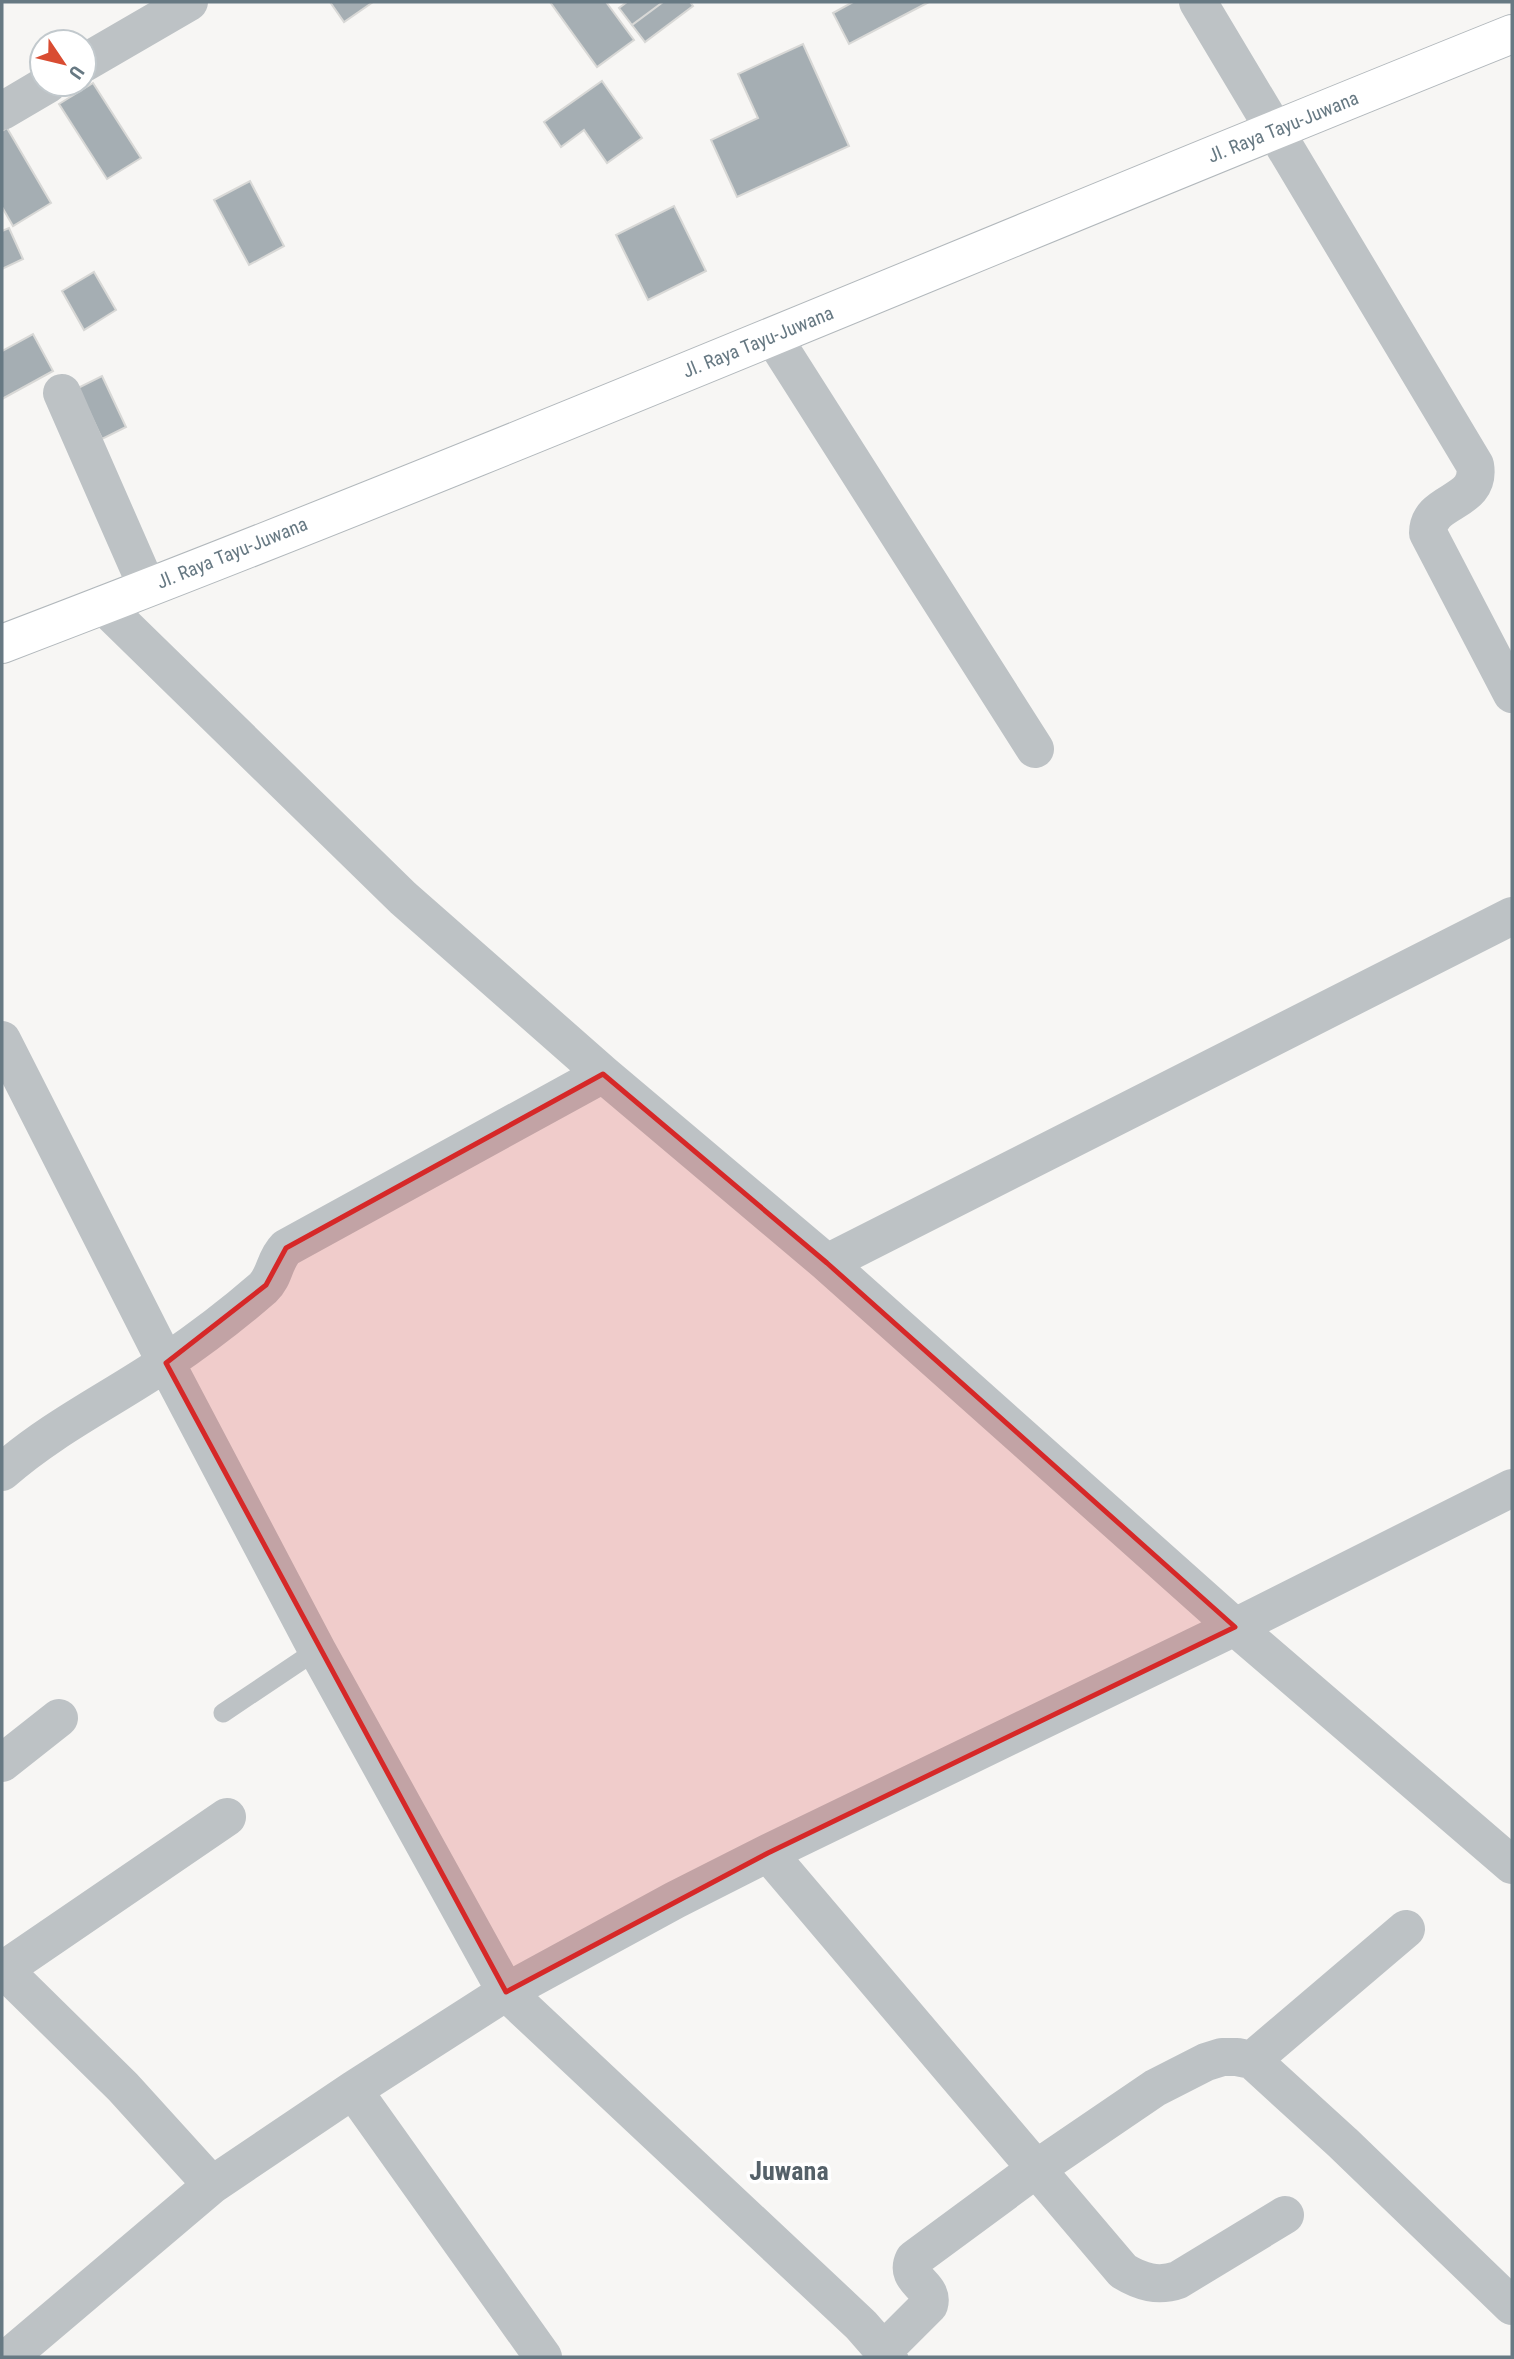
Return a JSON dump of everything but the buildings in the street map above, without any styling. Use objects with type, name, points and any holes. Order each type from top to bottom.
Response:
[{"type":"main road","name":"Jl. Raya Tayu-Juwana","points":[[2,644],[773,337],[1512,34]]},
{"type":"street","points":[[98,55],[188,2]]},
{"type":"street","points":[[1198,2],[1475,465],[1476,473],[1469,491],[1435,514],[1430,521],[1428,533],[1512,694]]},
{"type":"street","points":[[2,111],[28,96]]},
{"type":"street","points":[[773,337],[1035,749]]},
{"type":"street","points":[[62,393],[147,587]]},
{"type":"street","points":[[103,605],[403,898],[603,1074],[827,1263],[1235,1627],[1512,1864]]},
{"type":"street","points":[[827,1263],[1512,916]]},
{"type":"street","points":[[2,1040],[13,1096],[166,1363],[317,1650],[506,1992],[851,2316],[886,2354],[929,2305],[929,2292],[912,2275],[910,2266],[914,2259],[1036,2169],[1155,2088],[1206,2062],[1222,2057],[1252,2060],[1343,2143],[1512,2306]]},
{"type":"street","points":[[2,1472],[30,1447],[166,1363],[266,1285],[279,1255],[286,1248],[603,1074]]},
{"type":"street","points":[[9,2357],[212,2185],[506,1992],[663,1906],[768,1853],[1235,1627],[1512,1488]]},
{"type":"street","points":[[2,1763],[58,1718]]},
{"type":"street","points":[[212,2185],[123,2087],[3,1969],[227,1817]]},
{"type":"street","points":[[768,1853],[1123,2271],[1134,2278],[1152,2283],[1165,2284],[1178,2280],[1285,2214]]},
{"type":"street","points":[[1252,2060],[1406,1929]]},
{"type":"street","points":[[353,2090],[542,2357]]},
{"type":"lane","points":[[223,1713],[317,1650]]},
{"type":"highlighted area","points":[[603,1074],[827,1263],[1235,1627],[768,1853],[506,1992],[166,1363],[266,1285],[286,1248]]},
{"type":"district","name":"Juwana","points":[[789,2171]]}]
